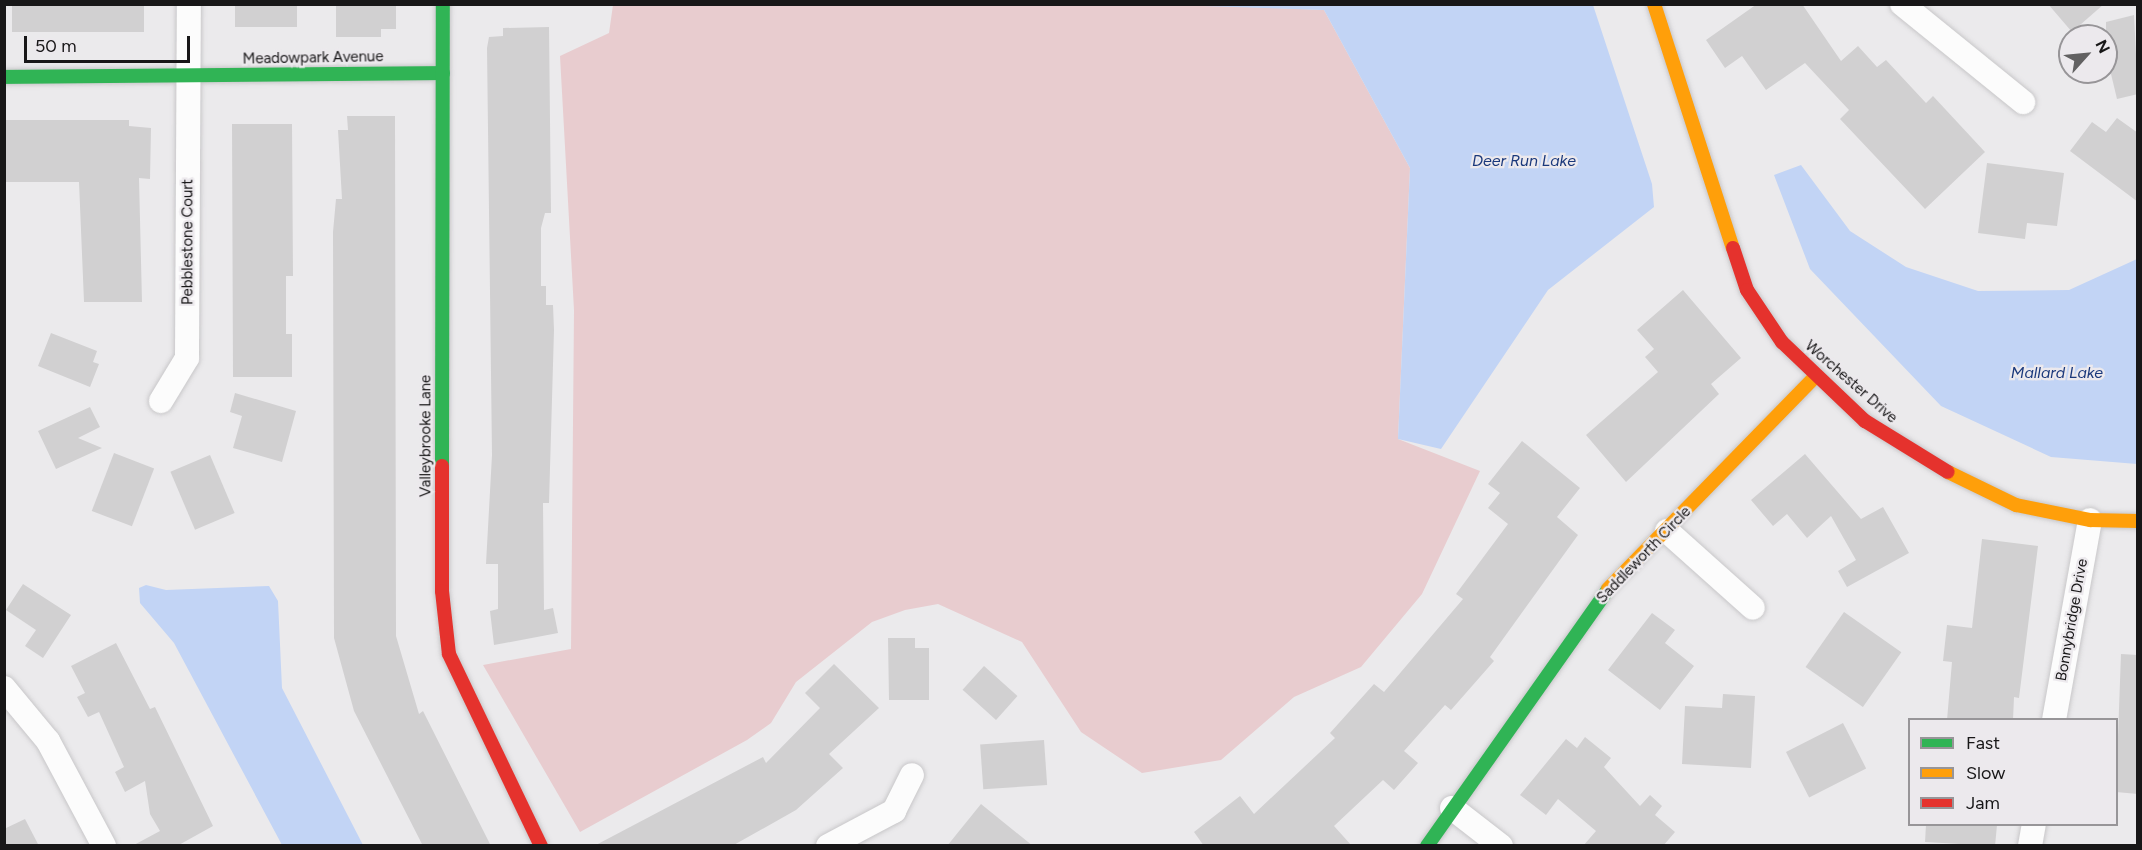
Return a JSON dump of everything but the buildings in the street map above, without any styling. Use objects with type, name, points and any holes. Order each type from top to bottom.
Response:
[{"type":"street","name":"Pebblestone Court","points":[[161,401],[187,358],[189,4]]},
{"type":"street","name":"Valleybrooke Lane","points":[[443,4],[442,591],[449,654],[541,846]]},
{"type":"street","name":"Worchester Drive","points":[[1654,4],[1747,290],[1782,342],[1815,377],[1915,456],[1965,483],[2016,505],[2090,520],[2138,521]]},
{"type":"street","points":[[1902,4],[2023,102]]},
{"type":"street","name":"Meadowpark Avenue","points":[[4,76],[443,73]]},
{"type":"street","name":"Saddleworth Circle","points":[[1427,846],[1602,595],[1815,377]]},
{"type":"street","name":"Bonnybridge Drive","points":[[2054,718],[2090,520]]},
{"type":"street","points":[[1667,531],[1753,608]]},
{"type":"street","points":[[4,688],[48,741],[104,846]]},
{"type":"street","points":[[828,846],[894,811],[912,775]]},
{"type":"street","points":[[1452,808],[1501,846]]},
{"type":"street","points":[[2030,846],[2034,826]]},
{"type":"shaded area","points":[[1172,4],[1324,10],[1410,168],[1398,439],[1480,471],[1422,594],[1361,667],[1294,697],[1221,760],[1142,773],[1081,732],[1022,642],[938,604],[905,610],[872,622],[796,682],[771,723],[747,740],[580,832],[483,665],[571,649],[574,310],[560,56],[609,33],[613,5]]},
{"type":"water","name":"Deer Run Lake","points":[[1172,5],[1593,5],[1652,184],[1654,207],[1548,290],[1441,449],[1398,439],[1410,168],[1324,10]]},
{"type":"water","name":"Mallard Lake","points":[[1801,165],[1850,231],[1906,267],[1978,291],[2069,290],[2137,259],[2137,464],[2051,457],[1941,406],[1810,269],[1774,175]]},
{"type":"water","points":[[146,585],[166,590],[269,586],[278,601],[282,688],[363,845],[282,845],[174,643],[140,603],[139,588]]},
{"type":"traffic: fast","points":[[442,466],[443,4]]},
{"type":"traffic: fast","points":[[4,77],[443,73]]},
{"type":"traffic: fast","points":[[1427,846],[1608,589]]},
{"type":"traffic: slow","points":[[1654,4],[1733,248]]},
{"type":"traffic: slow","points":[[1608,589],[1815,377]]},
{"type":"traffic: slow","points":[[1948,472],[2016,505],[2090,520],[2138,521]]},
{"type":"traffic: jam","points":[[1733,248],[1747,290],[1782,342],[1865,421],[1948,472]]},
{"type":"traffic: jam","points":[[442,466],[442,591],[449,654],[541,846]]}]
